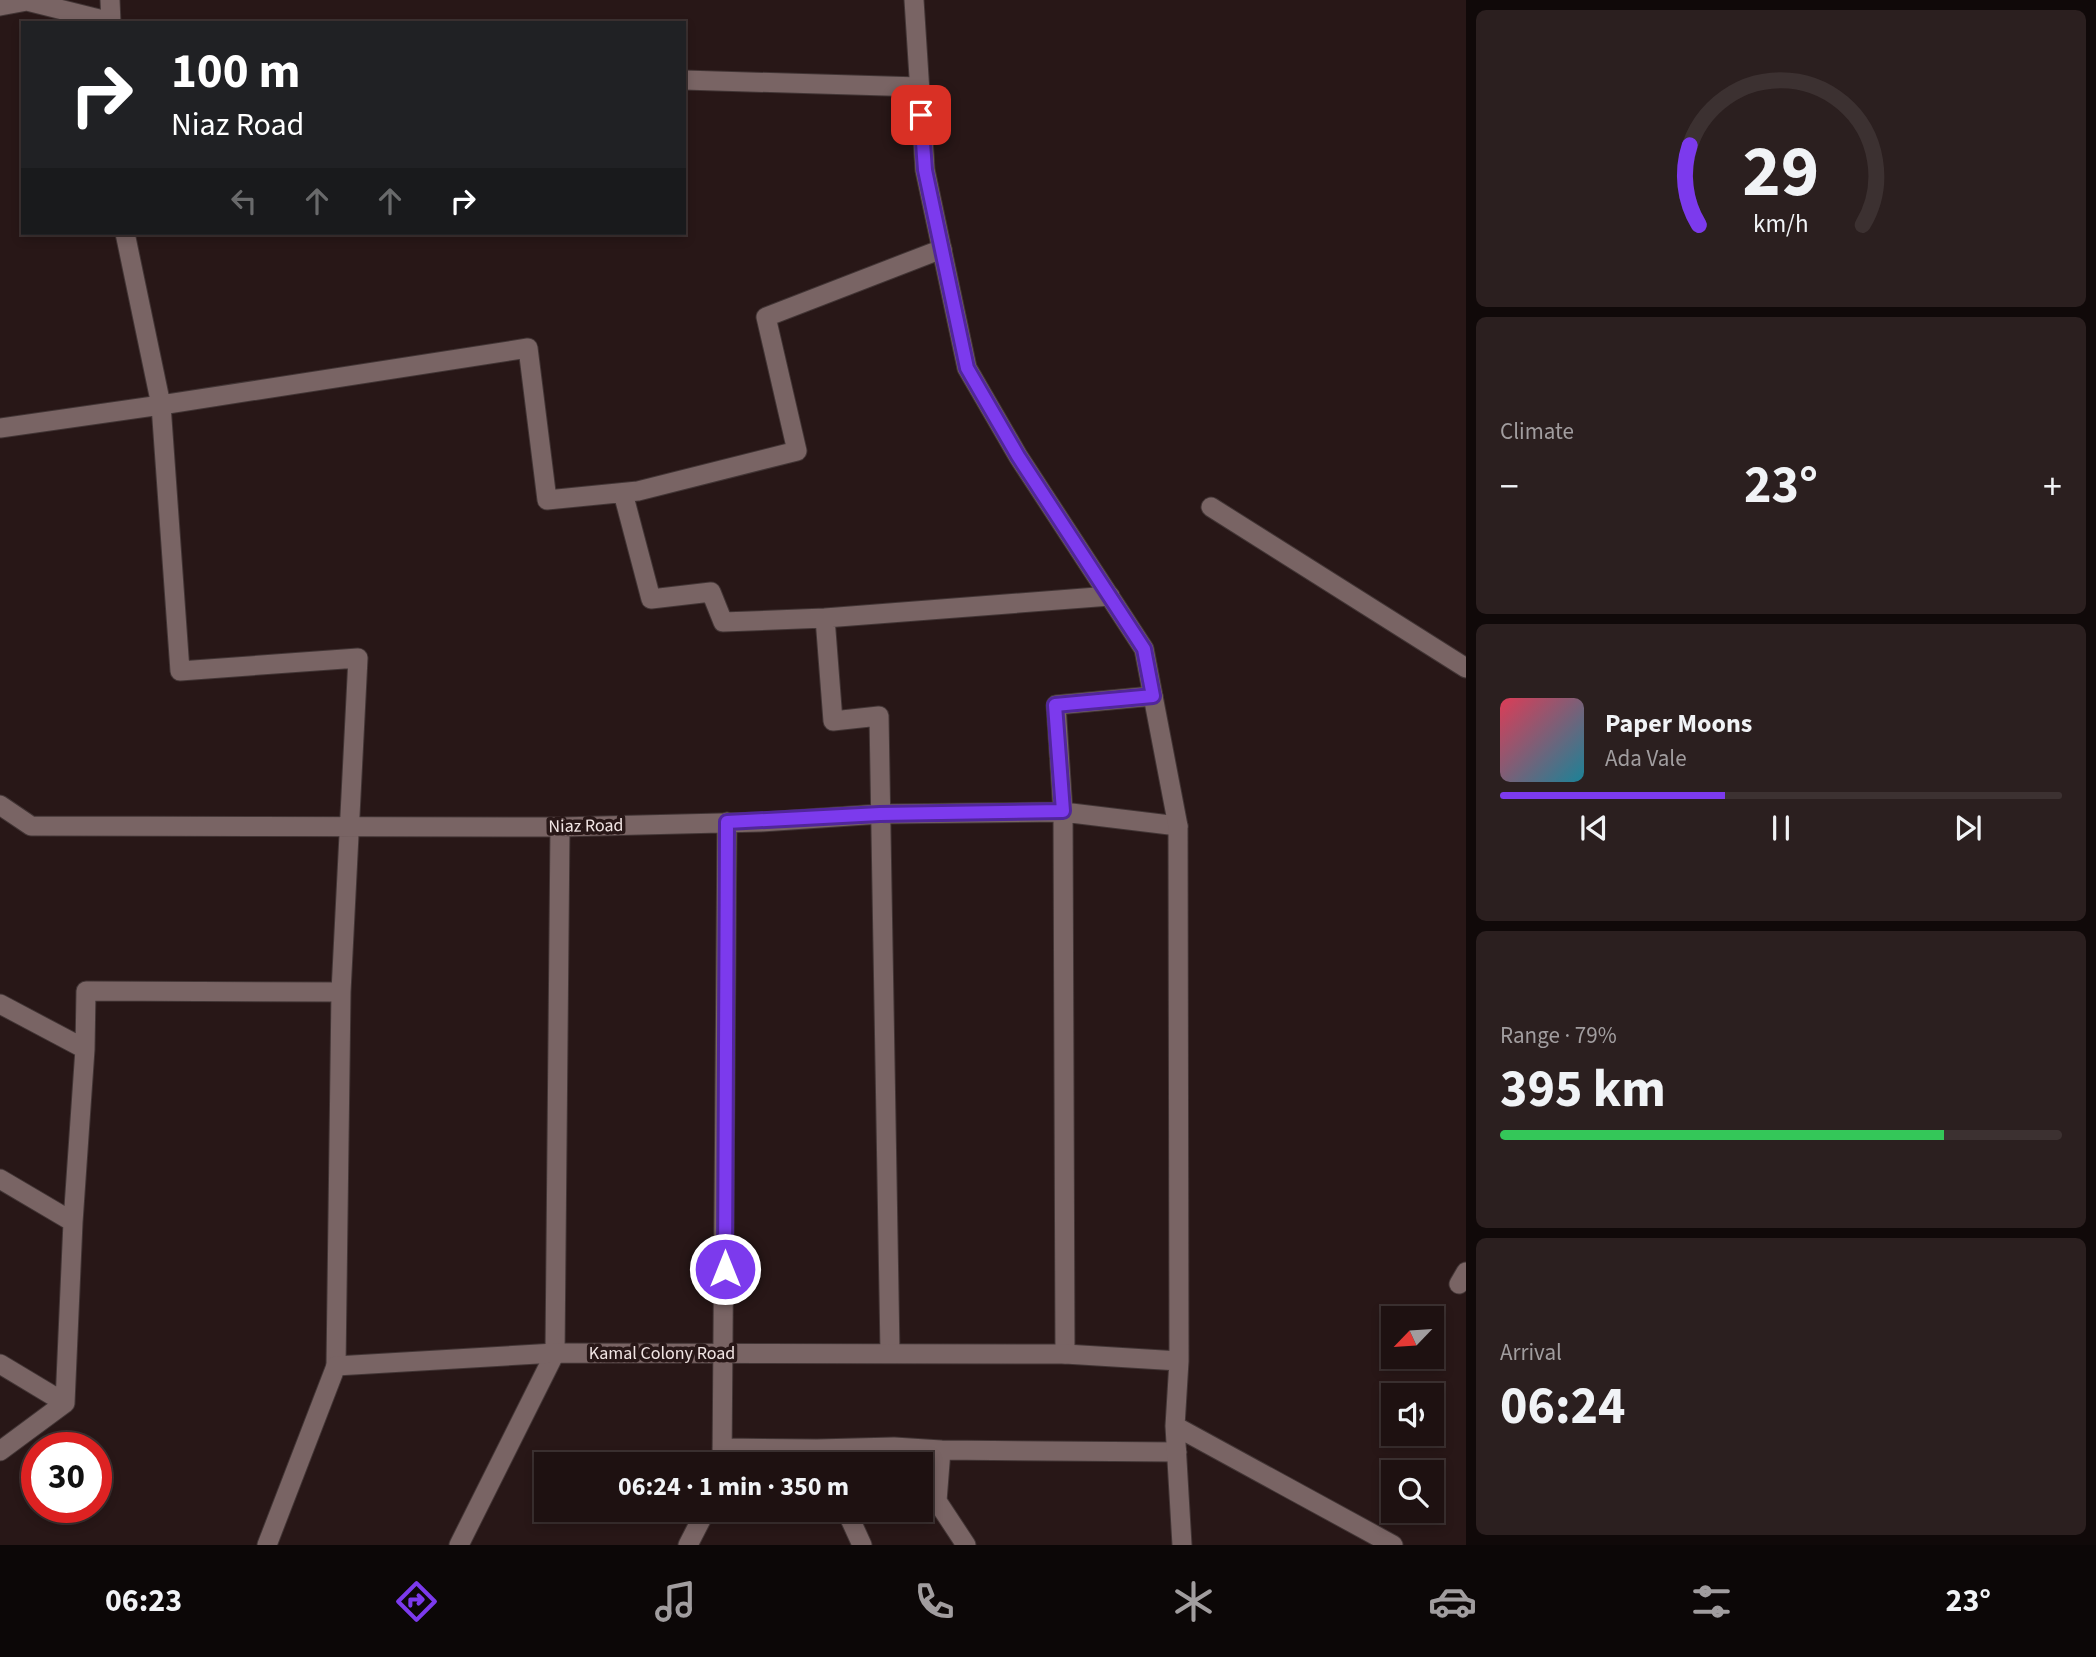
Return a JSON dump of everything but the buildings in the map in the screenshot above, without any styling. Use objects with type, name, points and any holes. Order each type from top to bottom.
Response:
[{"type":"street","points":[[110,0],[111,21]]},
{"type":"street","points":[[914,0],[925,170],[967,368],[1018,456],[1144,649],[1178,826],[1179,1362],[1175,1426],[1182,1545]]},
{"type":"street","points":[[0,6],[27,2],[103,21]]},
{"type":"street","points":[[686,80],[919,87]]},
{"type":"street","points":[[125,235],[161,405],[180,671],[358,657],[341,992],[336,1366],[267,1545]]},
{"type":"street","points":[[0,428],[528,348],[547,500],[638,491],[797,451],[766,317],[942,250]]},
{"type":"street","points":[[623,493],[651,599],[711,593],[723,622],[825,618],[1110,596]]},
{"type":"street","points":[[1210,507],[1466,668]]},
{"type":"street","points":[[825,618],[833,720],[879,716],[890,1352]]},
{"type":"street","points":[[1065,1354],[1063,811],[1055,705],[1153,696]]},
{"type":"street","name":"Niaz Road","points":[[0,805],[31,826],[560,827],[880,814],[1063,811],[1178,826]]},
{"type":"street","points":[[722,1452],[727,822]]},
{"type":"street","points":[[459,1545],[555,1353],[560,827]]},
{"type":"street","points":[[65,1403],[86,991],[341,992]]},
{"type":"street","points":[[0,1004],[85,1049]]},
{"type":"street","points":[[0,1179],[73,1222]]},
{"type":"street","name":"Kamal Colony Road","points":[[336,1366],[555,1353],[1065,1354],[1179,1362]]},
{"type":"street","points":[[0,1364],[65,1403]]},
{"type":"street","points":[[0,1451],[65,1403]]},
{"type":"street","points":[[1175,1426],[1393,1545]]},
{"type":"street","points":[[857,1452],[894,1447],[941,1450],[1177,1452]]},
{"type":"street","points":[[941,1450],[937,1501],[966,1545]]},
{"type":"street","points":[[689,1544],[700,1522]]},
{"type":"street","points":[[851,1522],[862,1545]]},
{"type":"route","points":[[725,1269],[727,822],[880,814],[1063,811],[1055,705],[1153,696],[1144,649],[1018,456],[967,368],[925,170],[921,115]]}]
